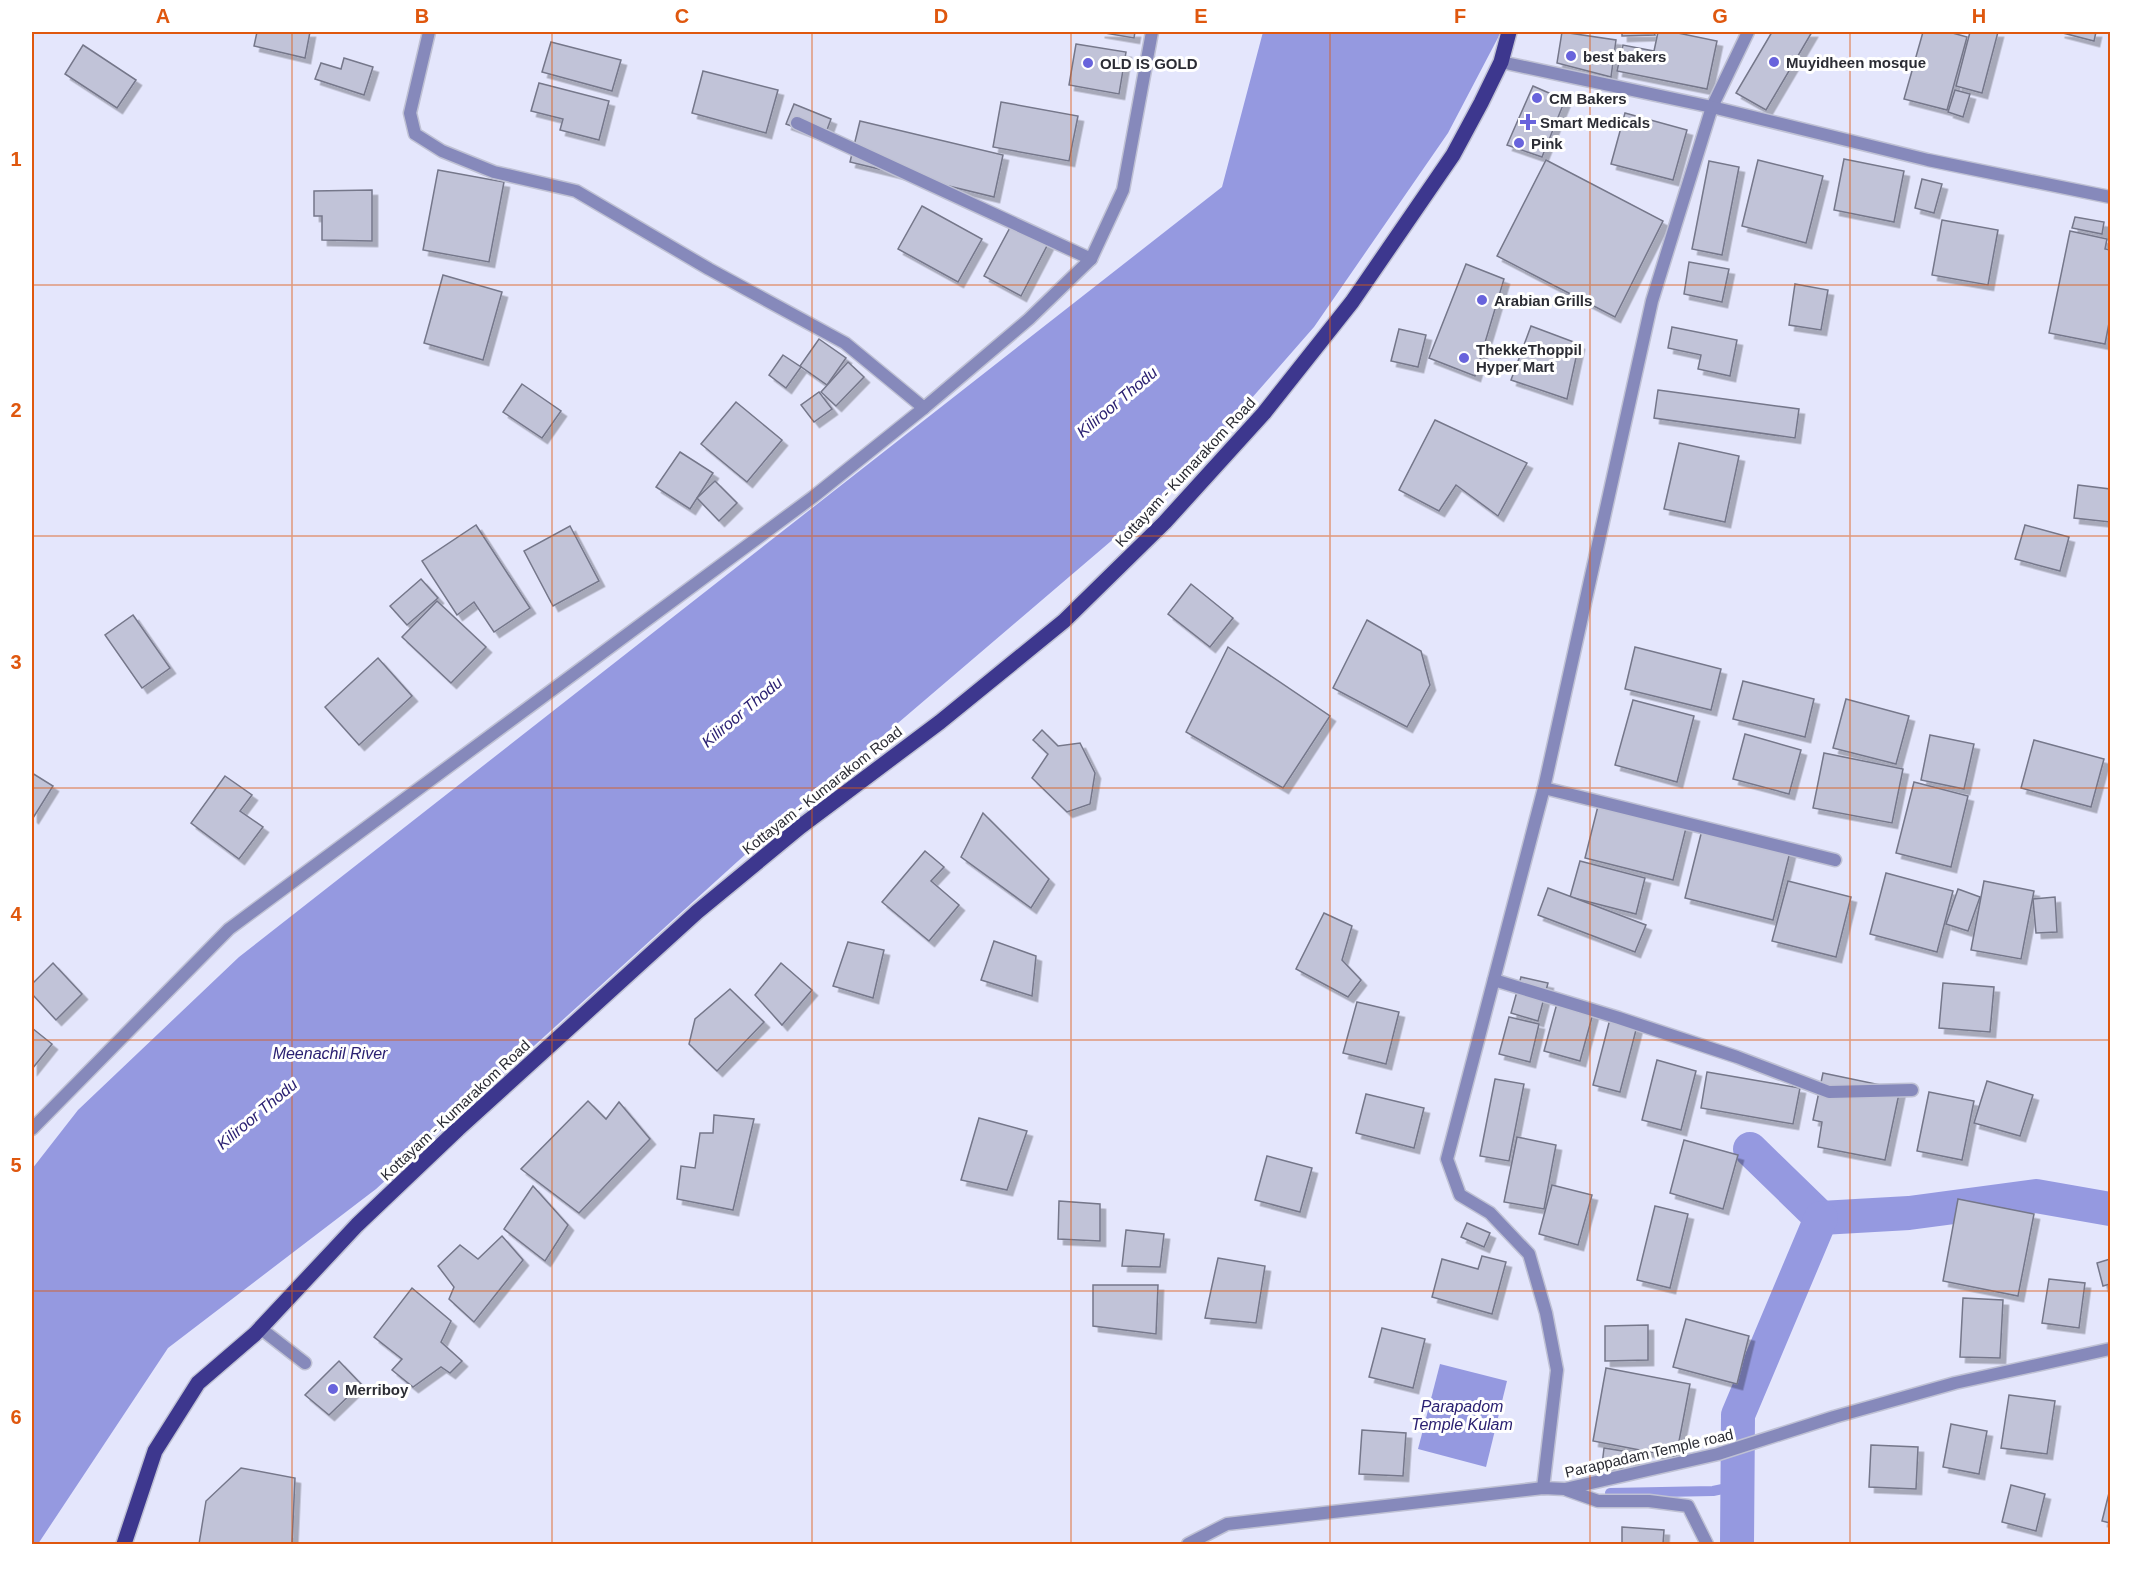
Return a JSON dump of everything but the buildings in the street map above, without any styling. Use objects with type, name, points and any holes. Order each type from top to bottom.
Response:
[{"type":"main road","name":"Kottayam - Kumarakom Road","points":[[124,1545],[155,1450],[198,1383],[260,1328],[357,1225],[458,1129],[697,912],[800,827],[940,722],[1064,621],[1166,522],[1264,413],[1352,302],[1453,155],[1501,62],[1509,32]]},
{"type":"street","points":[[429,32],[410,113],[415,134],[442,151],[494,172],[576,191],[709,269],[845,343],[924,408]]},
{"type":"street","points":[[32,1129],[229,929],[813,497],[924,408],[1029,319],[1090,259],[1123,190],[1152,32]]},
{"type":"street","points":[[1543,1488],[1557,1370],[1546,1313],[1529,1254],[1490,1213],[1460,1195],[1447,1159],[1544,788],[1652,301],[1712,107],[1748,32]]},
{"type":"street","points":[[1501,62],[1712,107],[1928,160],[2110,197]]},
{"type":"street","points":[[797,123],[1090,259]]},
{"type":"street","points":[[1544,788],[1835,860]]},
{"type":"street","points":[[1494,980],[1716,1049],[1829,1092],[1912,1090]]},
{"type":"street","points":[[260,1328],[305,1364]]},
{"type":"street","name":"Parappadam Temple road","points":[[1188,1545],[1227,1524],[1543,1488],[1565,1489],[1718,1454],[1833,1416],[1956,1383],[2110,1348]]},
{"type":"street","points":[[1565,1489],[1598,1501],[1649,1501],[1688,1506],[1707,1545]]},
{"type":"water","name":"Meenachil River","points":[[1263,32],[1501,32],[1448,133],[1314,327],[1172,489],[768,834],[376,1189],[168,1348],[38,1544],[32,1544],[32,1169],[78,1110],[239,957],[1222,187]]},
{"type":"water","name":"Parapadom Temple Kulam","points":[[1440,1364],[1507,1381],[1486,1467],[1418,1449]]},
{"type":"waterway","points":[[1750,1149],[1821,1218],[1909,1213],[2036,1196],[2110,1209]]},
{"type":"waterway","points":[[1737,1544],[1738,1415],[1821,1218]]},
{"type":"waterway","points":[[1610,1493],[1713,1491],[1737,1486]]},
{"type":"place","name":"best bakers","points":[[1571,56]]},
{"type":"place","name":"Muyidheen mosque","points":[[1774,62]]},
{"type":"place","name":"OLD IS GOLD","points":[[1088,63]]},
{"type":"place","name":"CM Bakers","points":[[1537,98]]},
{"type":"place","name":"Smart Medicals","points":[[1528,122]]},
{"type":"place","name":"Pink","points":[[1519,143]]},
{"type":"place","name":"Arabian Grills","points":[[1482,300]]},
{"type":"place","name":"ThekkeThoppil Hyper Mart","points":[[1464,358]]},
{"type":"place","name":"Merriboy","points":[[333,1389]]},
{"type":"water label","name":"Kiliroor Thodu","points":[[1117,402]]},
{"type":"water label","name":"Kiliroor Thodu","points":[[742,712]]},
{"type":"water label","name":"Kiliroor Thodu","points":[[257,1114]]}]
